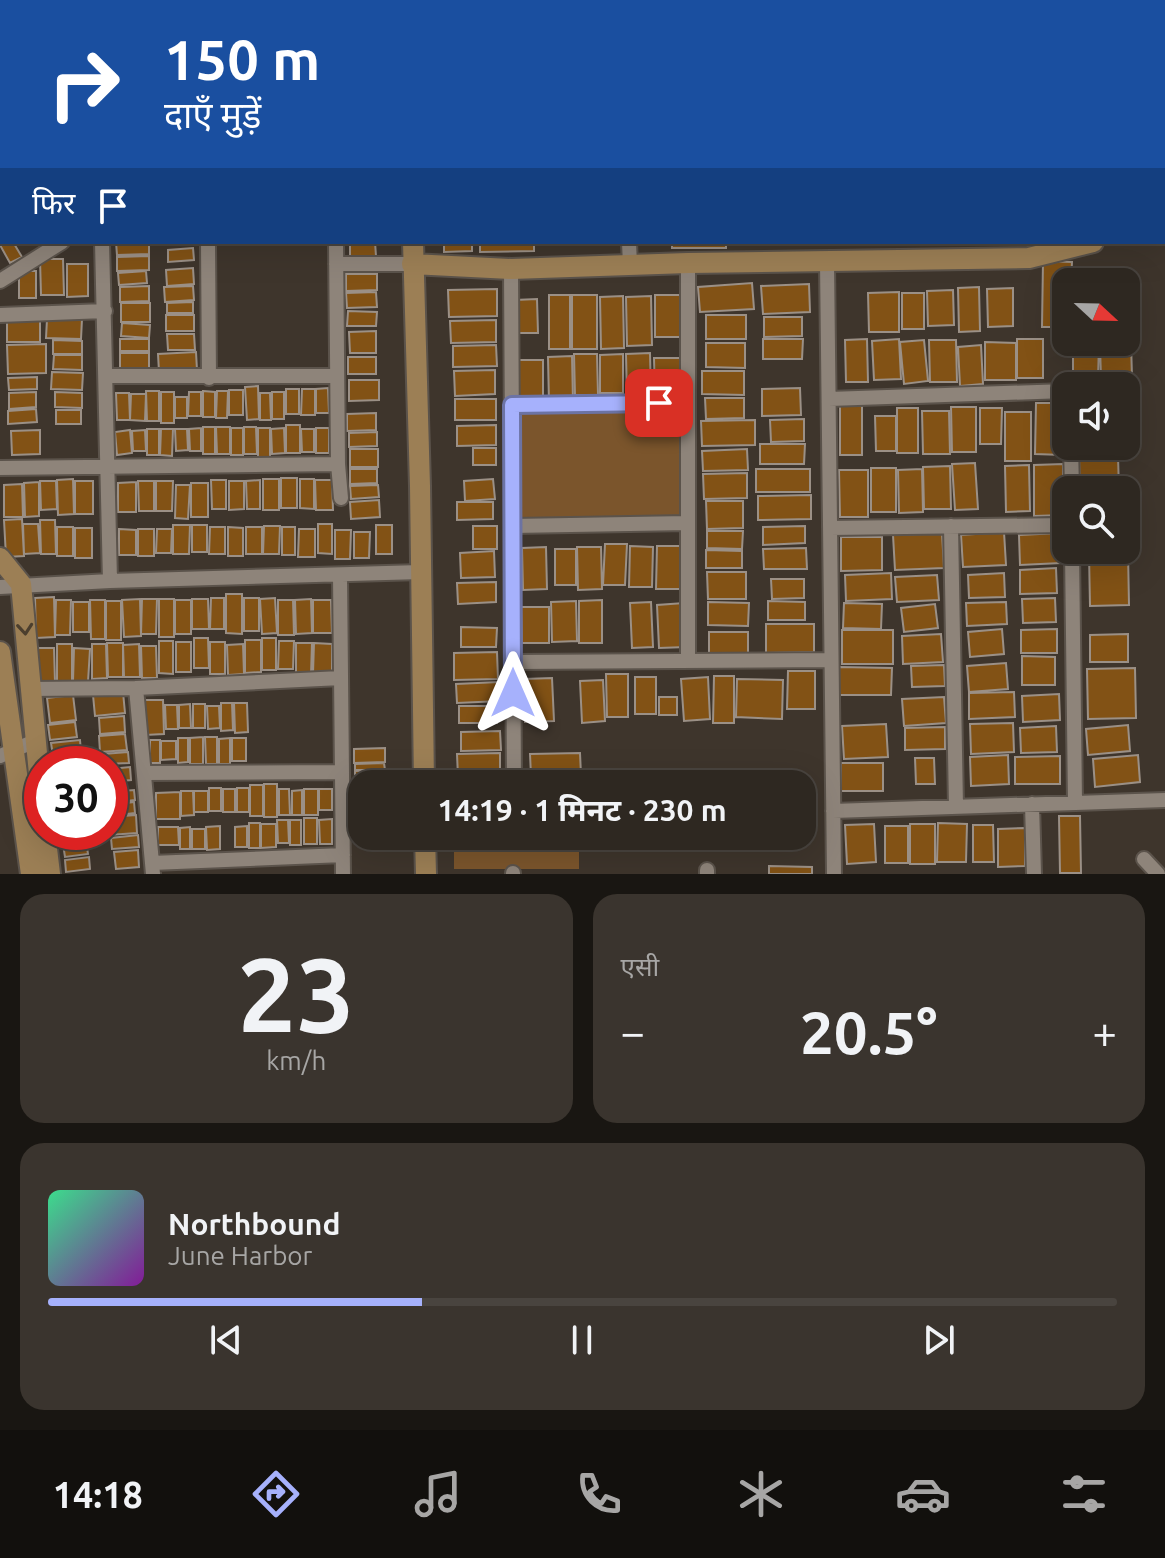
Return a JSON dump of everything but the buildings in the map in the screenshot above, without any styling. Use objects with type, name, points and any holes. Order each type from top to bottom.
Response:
[{"type":"street","points":[[0,281],[59,244]]},
{"type":"street","points":[[102,244],[110,581]]},
{"type":"street","points":[[208,244],[209,378]]},
{"type":"street","points":[[336,244],[341,498]]},
{"type":"street","points":[[413,244],[424,770]]},
{"type":"street","points":[[629,244],[630,265]]},
{"type":"street","points":[[336,264],[511,269],[827,262],[980,250],[1029,258],[1085,244]]},
{"type":"street","points":[[827,262],[834,874]]},
{"type":"street","points":[[688,263],[688,661]]},
{"type":"street","points":[[511,269],[514,770]]},
{"type":"street","points":[[0,315],[105,311]]},
{"type":"street","points":[[106,376],[337,376]]},
{"type":"street","points":[[829,399],[1052,391]]},
{"type":"street","points":[[512,405],[688,403]]},
{"type":"street","points":[[0,468],[338,464]]},
{"type":"street","points":[[512,526],[688,523]]},
{"type":"street","points":[[830,528],[1052,525]]},
{"type":"street","points":[[951,526],[956,807]]},
{"type":"street","points":[[0,558],[10,586],[29,689],[36,746]]},
{"type":"street","points":[[1072,564],[1075,803]]},
{"type":"street","points":[[10,586],[421,572]]},
{"type":"street","points":[[340,575],[343,874]]},
{"type":"street","points":[[0,652],[6,753],[31,874]]},
{"type":"street","points":[[513,662],[830,660]]},
{"type":"street","points":[[29,689],[136,688],[341,678]]},
{"type":"street","points":[[136,688],[152,869],[343,855]]},
{"type":"street","points":[[6,753],[35,741]]},
{"type":"street","points":[[144,773],[342,772]]},
{"type":"street","points":[[833,811],[1165,800]]},
{"type":"street","points":[[1032,804],[1034,874]]},
{"type":"street","points":[[47,850],[50,874]]},
{"type":"street","points":[[425,850],[426,874]]},
{"type":"street","points":[[1144,859],[1158,874]]},
{"type":"shaded area","points":[[520,413],[680,413],[680,517],[520,517]]},
{"type":"shaded area","points":[[454,850],[579,850],[579,869],[454,869]]},
{"type":"route","points":[[513,693],[512,405],[659,403]]}]
